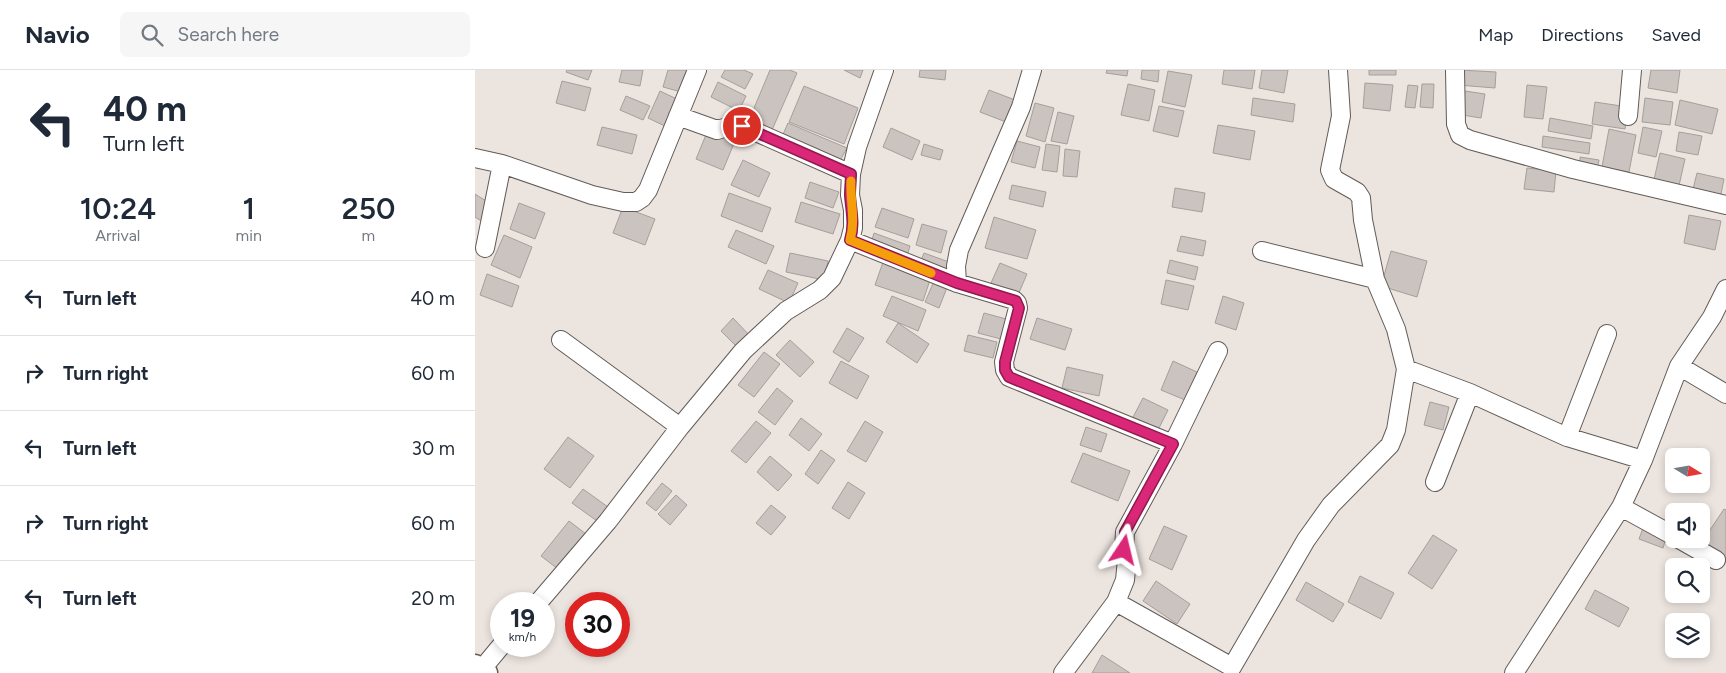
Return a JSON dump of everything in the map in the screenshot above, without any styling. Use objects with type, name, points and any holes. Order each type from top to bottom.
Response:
[{"type":"street","points":[[475,158],[502,164],[591,195],[623,202],[636,202],[643,198],[648,190],[697,70]]},
{"type":"street","points":[[547,592],[608,521],[680,427],[743,351],[786,312],[820,290],[833,278],[850,240],[853,228],[853,210],[850,194],[851,174],[857,147],[884,70]]},
{"type":"street","points":[[957,283],[956,266],[959,250],[1021,107],[1032,70]]},
{"type":"street","points":[[1116,602],[1237,670],[1306,540],[1331,506],[1390,445],[1396,430],[1406,369],[1396,329],[1375,279],[1363,220],[1361,198],[1357,192],[1334,178],[1330,170],[1341,116],[1337,70]]},
{"type":"street","points":[[1455,70],[1456,124],[1460,135],[1469,140],[1573,170],[1726,205]]},
{"type":"street","points":[[1628,116],[1632,70]]},
{"type":"street","points":[[678,116],[717,130],[738,124],[851,174]]},
{"type":"street","points":[[485,248],[502,164]]},
{"type":"street","points":[[850,240],[957,283],[1011,298],[1017,303],[1019,308],[1005,362],[1005,370],[1009,377],[1173,444]]},
{"type":"street","points":[[1262,251],[1375,279]]},
{"type":"street","points":[[1514,673],[1621,507],[1643,460],[1679,366],[1712,317],[1726,289]]},
{"type":"street","points":[[1567,437],[1607,334]]},
{"type":"street","points":[[561,340],[680,427]]},
{"type":"street","points":[[1063,673],[1116,602],[1125,580],[1127,559],[1124,550],[1125,532],[1173,444],[1219,351]]},
{"type":"street","points":[[1679,366],[1726,394]]},
{"type":"street","points":[[1406,369],[1470,393],[1567,437],[1643,460]]},
{"type":"street","points":[[1435,482],[1470,393]]},
{"type":"street","points":[[1621,507],[1665,531]]},
{"type":"street","points":[[1695,548],[1716,560]]},
{"type":"street","points":[[481,670],[492,657]]},
{"type":"building","points":[[567,70],[592,70],[588,80],[566,72]]},
{"type":"building","points":[[622,70],[643,70],[640,86],[619,82]]},
{"type":"building","points":[[668,70],[692,70],[685,93],[663,87]]},
{"type":"building","points":[[725,70],[744,70],[753,74],[745,89],[721,77]]},
{"type":"building","points":[[770,70],[790,70],[797,73],[772,130],[749,120]]},
{"type":"building","points":[[844,70],[863,70],[860,78]]},
{"type":"building","points":[[920,70],[946,70],[945,80],[919,77]]},
{"type":"building","points":[[1107,70],[1128,70],[1127,76],[1106,73]]},
{"type":"building","points":[[1142,70],[1159,70],[1158,82],[1141,79]]},
{"type":"building","points":[[1224,70],[1255,70],[1252,89],[1222,84]]},
{"type":"building","points":[[1262,70],[1288,70],[1284,93],[1259,88]]},
{"type":"building","points":[[1369,70],[1396,70],[1396,75],[1369,75]]},
{"type":"building","points":[[1459,70],[1496,72],[1495,88],[1458,85]]},
{"type":"building","points":[[1651,70],[1680,70],[1677,93],[1648,88]]},
{"type":"building","points":[[1168,71],[1192,75],[1185,107],[1162,102]]},
{"type":"building","points":[[562,81],[591,88],[585,111],[556,103]]},
{"type":"building","points":[[718,82],[746,96],[739,111],[711,97]]},
{"type":"building","points":[[1365,83],[1393,85],[1390,111],[1363,108]]},
{"type":"building","points":[[1128,84],[1155,90],[1149,121],[1121,115]]},
{"type":"building","points":[[1422,84],[1434,84],[1433,108],[1420,107]]},
{"type":"building","points":[[1408,85],[1418,86],[1415,108],[1405,107]]},
{"type":"building","points":[[1527,85],[1547,87],[1543,119],[1524,117]]},
{"type":"building","points":[[804,86],[858,108],[844,144],[789,122]]},
{"type":"building","points":[[989,90],[1015,100],[1006,122],[980,112]]},
{"type":"building","points":[[660,91],[681,101],[669,128],[648,118]]},
{"type":"building","points":[[1465,91],[1485,94],[1481,118],[1462,115]]},
{"type":"building","points":[[626,96],[650,106],[643,120],[620,110]]},
{"type":"building","points":[[1253,98],[1295,104],[1293,122],[1251,115]]},
{"type":"building","points":[[1645,98],[1673,102],[1670,125],[1642,122]]},
{"type":"building","points":[[1680,100],[1718,109],[1712,134],[1675,125]]},
{"type":"building","points":[[1595,102],[1628,107],[1625,129],[1592,124]]},
{"type":"building","points":[[1035,103],[1054,108],[1045,142],[1026,136]]},
{"type":"building","points":[[1159,106],[1184,111],[1178,137],[1153,131]]},
{"type":"building","points":[[1058,112],[1074,116],[1067,144],[1051,141]]},
{"type":"building","points":[[1550,118],[1593,126],[1591,139],[1548,131]]},
{"type":"building","points":[[788,123],[847,148],[838,164],[781,139]]},
{"type":"building","points":[[1218,125],[1255,131],[1250,160],[1213,153]]},
{"type":"building","points":[[602,127],[637,135],[632,154],[597,145]]},
{"type":"building","points":[[1643,127],[1662,131],[1656,157],[1638,153]]},
{"type":"building","points":[[891,128],[920,141],[912,160],[883,147]]},
{"type":"building","points":[[1609,129],[1636,135],[1629,172],[1602,167]]},
{"type":"building","points":[[708,130],[735,141],[723,170],[696,159]]},
{"type":"building","points":[[1679,132],[1702,136],[1698,155],[1676,151]]},
{"type":"building","points":[[1543,136],[1590,143],[1589,154],[1542,147]]},
{"type":"building","points":[[1017,141],[1040,147],[1035,168],[1011,162]]},
{"type":"building","points":[[924,144],[943,150],[940,160],[921,155]]},
{"type":"building","points":[[1046,144],[1060,146],[1057,172],[1042,170]]},
{"type":"building","points":[[1065,149],[1080,151],[1077,177],[1063,176]]},
{"type":"building","points":[[1660,153],[1685,159],[1678,190],[1653,184]]},
{"type":"building","points":[[1580,157],[1599,160],[1597,170],[1580,167]]},
{"type":"building","points":[[743,160],[770,173],[759,197],[731,185]]},
{"type":"building","points":[[1527,168],[1556,171],[1554,192],[1524,189]]},
{"type":"building","points":[[1697,173],[1724,179],[1720,199],[1692,193]]},
{"type":"building","points":[[810,182],[839,192],[833,208],[805,198]]},
{"type":"building","points":[[1012,185],[1046,192],[1043,207],[1009,199]]},
{"type":"building","points":[[1175,188],[1205,193],[1202,212],[1172,207]]},
{"type":"building","points":[[729,193],[771,208],[762,232],[721,216]]},
{"type":"building","points":[[475,194],[494,206],[483,222],[475,217]]},
{"type":"building","points":[[801,202],[840,214],[833,234],[795,222]]},
{"type":"building","points":[[519,203],[545,213],[535,239],[510,229]]},
{"type":"building","points":[[623,207],[655,219],[645,245],[613,233]]},
{"type":"building","points":[[882,208],[914,219],[908,238],[875,227]]},
{"type":"building","points":[[1689,215],[1721,221],[1715,250],[1684,243]]},
{"type":"building","points":[[994,217],[1036,230],[1027,259],[985,248]]},
{"type":"building","points":[[922,224],[947,231],[941,253],[916,245]]},
{"type":"building","points":[[736,230],[774,246],[766,264],[728,247]]},
{"type":"building","points":[[874,233],[910,246],[907,256],[871,243]]},
{"type":"building","points":[[504,235],[532,247],[520,278],[491,265]]},
{"type":"building","points":[[1181,236],[1206,241],[1203,256],[1177,251]]},
{"type":"building","points":[[1391,251],[1427,261],[1417,297],[1381,286]]},
{"type":"building","points":[[790,253],[828,261],[824,280],[786,272]]},
{"type":"building","points":[[924,253],[949,262],[946,272],[920,263]]},
{"type":"building","points":[[1170,260],[1198,267],[1195,280],[1167,273]]},
{"type":"building","points":[[883,262],[931,277],[923,301],[875,285]]},
{"type":"building","points":[[1000,263],[1027,274],[1018,295],[991,283]]},
{"type":"building","points":[[768,270],[798,283],[789,303],[759,289]]},
{"type":"building","points":[[487,274],[519,286],[512,307],[480,295]]},
{"type":"building","points":[[935,279],[948,285],[939,308],[925,302]]},
{"type":"building","points":[[1166,280],[1194,286],[1188,310],[1161,304]]},
{"type":"building","points":[[892,296],[926,310],[918,331],[883,316]]},
{"type":"building","points":[[1223,296],[1244,303],[1236,330],[1215,323]]},
{"type":"building","points":[[984,313],[1006,319],[1001,339],[978,333]]},
{"type":"building","points":[[733,318],[751,337],[739,349],[721,331]]},
{"type":"building","points":[[1037,318],[1072,329],[1065,350],[1030,339]]},
{"type":"building","points":[[898,323],[929,344],[917,363],[886,342]]},
{"type":"building","points":[[847,328],[864,338],[849,362],[833,352]]},
{"type":"building","points":[[968,335],[997,342],[993,358],[964,351]]},
{"type":"building","points":[[790,340],[814,362],[800,377],[776,355]]},
{"type":"building","points":[[764,352],[780,364],[754,397],[738,385]]},
{"type":"building","points":[[841,361],[869,376],[857,399],[829,383]]},
{"type":"building","points":[[1173,361],[1197,372],[1185,400],[1161,390]]},
{"type":"building","points":[[1067,367],[1103,375],[1099,396],[1062,388]]},
{"type":"building","points":[[777,388],[793,401],[775,425],[758,412]]},
{"type":"building","points":[[1143,398],[1168,410],[1156,434],[1131,421]]},
{"type":"building","points":[[1430,402],[1449,407],[1443,430],[1424,425]]},
{"type":"building","points":[[801,418],[822,434],[809,451],[789,435]]},
{"type":"building","points":[[756,421],[771,433],[746,463],[731,451]]},
{"type":"building","points":[[865,421],[883,432],[866,462],[847,451]]},
{"type":"building","points":[[1086,427],[1107,434],[1101,452],[1080,445]]},
{"type":"building","points":[[568,437],[594,456],[570,488],[544,469]]},
{"type":"building","points":[[821,450],[835,460],[818,484],[805,474]]},
{"type":"building","points":[[1083,453],[1130,471],[1118,501],[1071,482]]},
{"type":"building","points":[[770,456],[792,475],[778,491],[757,472]]},
{"type":"building","points":[[848,482],[865,493],[849,519],[832,508]]},
{"type":"building","points":[[662,483],[672,491],[656,511],[646,503]]},
{"type":"building","points":[[583,489],[608,507],[597,521],[572,503]]},
{"type":"building","points":[[676,495],[687,505],[670,525],[658,514]]},
{"type":"building","points":[[771,505],[786,517],[771,535],[756,523]]},
{"type":"building","points":[[1724,509],[1726,510],[1726,562],[1705,548],[1710,548],[1710,530]]},
{"type":"building","points":[[569,521],[586,534],[558,569],[541,556]]},
{"type":"building","points":[[1164,526],[1187,536],[1172,570],[1149,559]]},
{"type":"building","points":[[1643,528],[1665,535],[1663,548],[1639,539]]},
{"type":"building","points":[[1433,535],[1457,550],[1432,589],[1408,573]]},
{"type":"building","points":[[1360,576],[1394,593],[1381,619],[1348,602]]},
{"type":"building","points":[[1156,581],[1190,604],[1177,624],[1143,601]]},
{"type":"building","points":[[1306,582],[1344,604],[1333,622],[1296,600]]},
{"type":"building","points":[[1595,590],[1629,608],[1619,627],[1585,609]]},
{"type":"building","points":[[1102,655],[1130,673],[1092,673]]},
{"type":"slow traffic","points":[[851,181],[850,194],[853,210],[853,228],[850,240],[931,273]]},
{"type":"route","points":[[742,126],[851,174],[850,194],[853,210],[853,228],[850,240],[957,283],[1016,301],[1019,308],[1005,362],[1005,370],[1009,377],[1173,444],[1125,532],[1123,538],[1124,550]]}]
